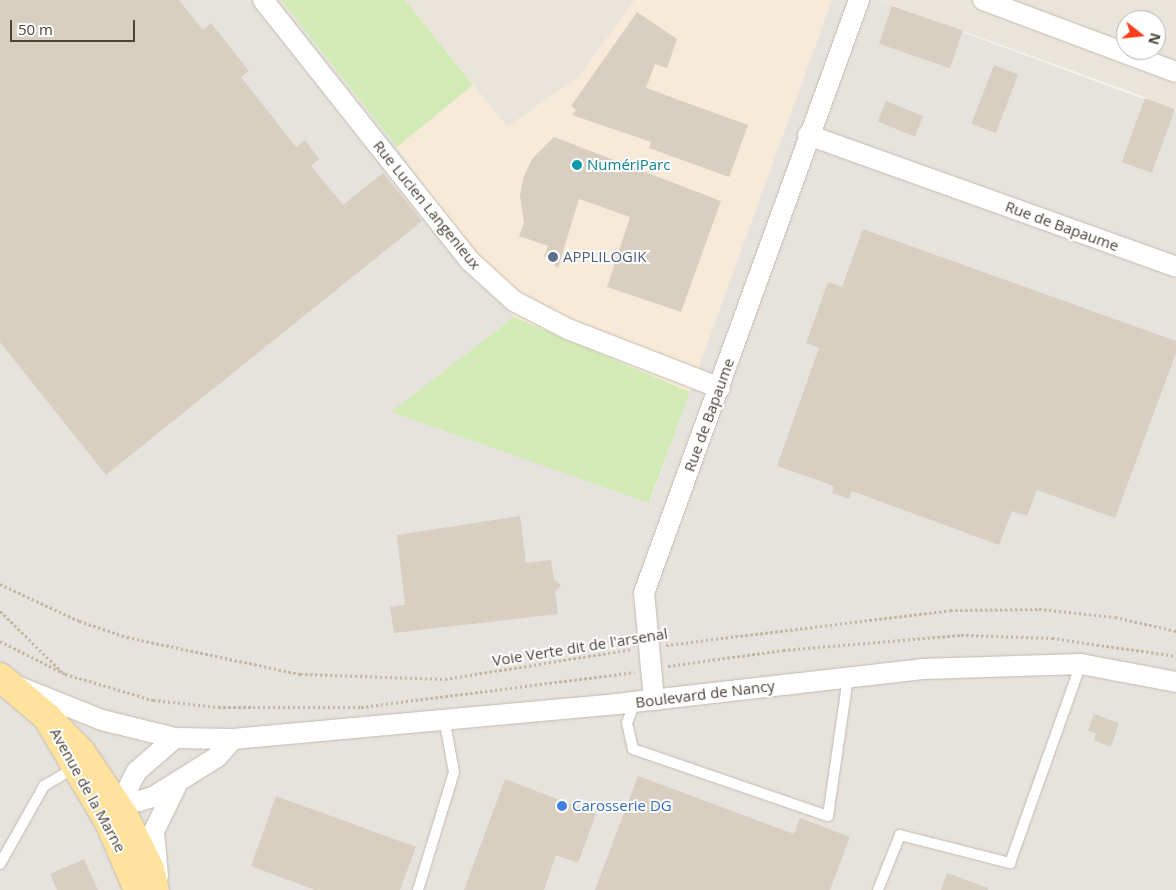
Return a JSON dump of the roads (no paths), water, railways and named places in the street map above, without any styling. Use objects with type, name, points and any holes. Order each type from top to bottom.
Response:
[{"type":"main road","name":"Avenue de la Marne","points":[[4,680],[47,717],[81,752],[155,890]]},
{"type":"main road","name":"Avenue de la Marne","points":[[47,717],[104,793],[138,890]]},
{"type":"street","name":"Rue Lucien Langenieux","points":[[263,0],[470,261],[514,301],[568,329],[720,388]]},
{"type":"street","name":"Rue de Bapaume","points":[[654,700],[644,593],[720,388],[808,136],[859,0]]},
{"type":"street","points":[[983,0],[1176,72]]},
{"type":"street","name":"Rue de Bapaume","points":[[808,136],[1176,267]]},
{"type":"street","name":"Boulevard de Nancy","points":[[4,680],[102,720],[176,738],[233,740],[444,718],[635,702],[922,669],[1081,664],[1176,682]]},
{"type":"street","points":[[104,793],[137,771],[176,738]]},
{"type":"street","points":[[104,793],[139,801],[177,784],[233,740]]},
{"type":"street","points":[[160,890],[154,831],[177,784]]},
{"type":"street","points":[[104,793],[124,853]]},
{"type":"lane","points":[[878,890],[900,835],[1010,863],[1081,664]]},
{"type":"lane","points":[[635,702],[627,722],[633,749],[828,816],[848,678]]},
{"type":"lane","points":[[418,890],[454,772],[444,718]]},
{"type":"lane","points":[[0,864],[44,786],[104,793]]},
{"type":"place","name":"NumériParc","points":[[577,165]]},
{"type":"place","name":"APPLILOGIK","points":[[553,257]]},
{"type":"place","name":"Carosserie DG","points":[[562,806]]}]
